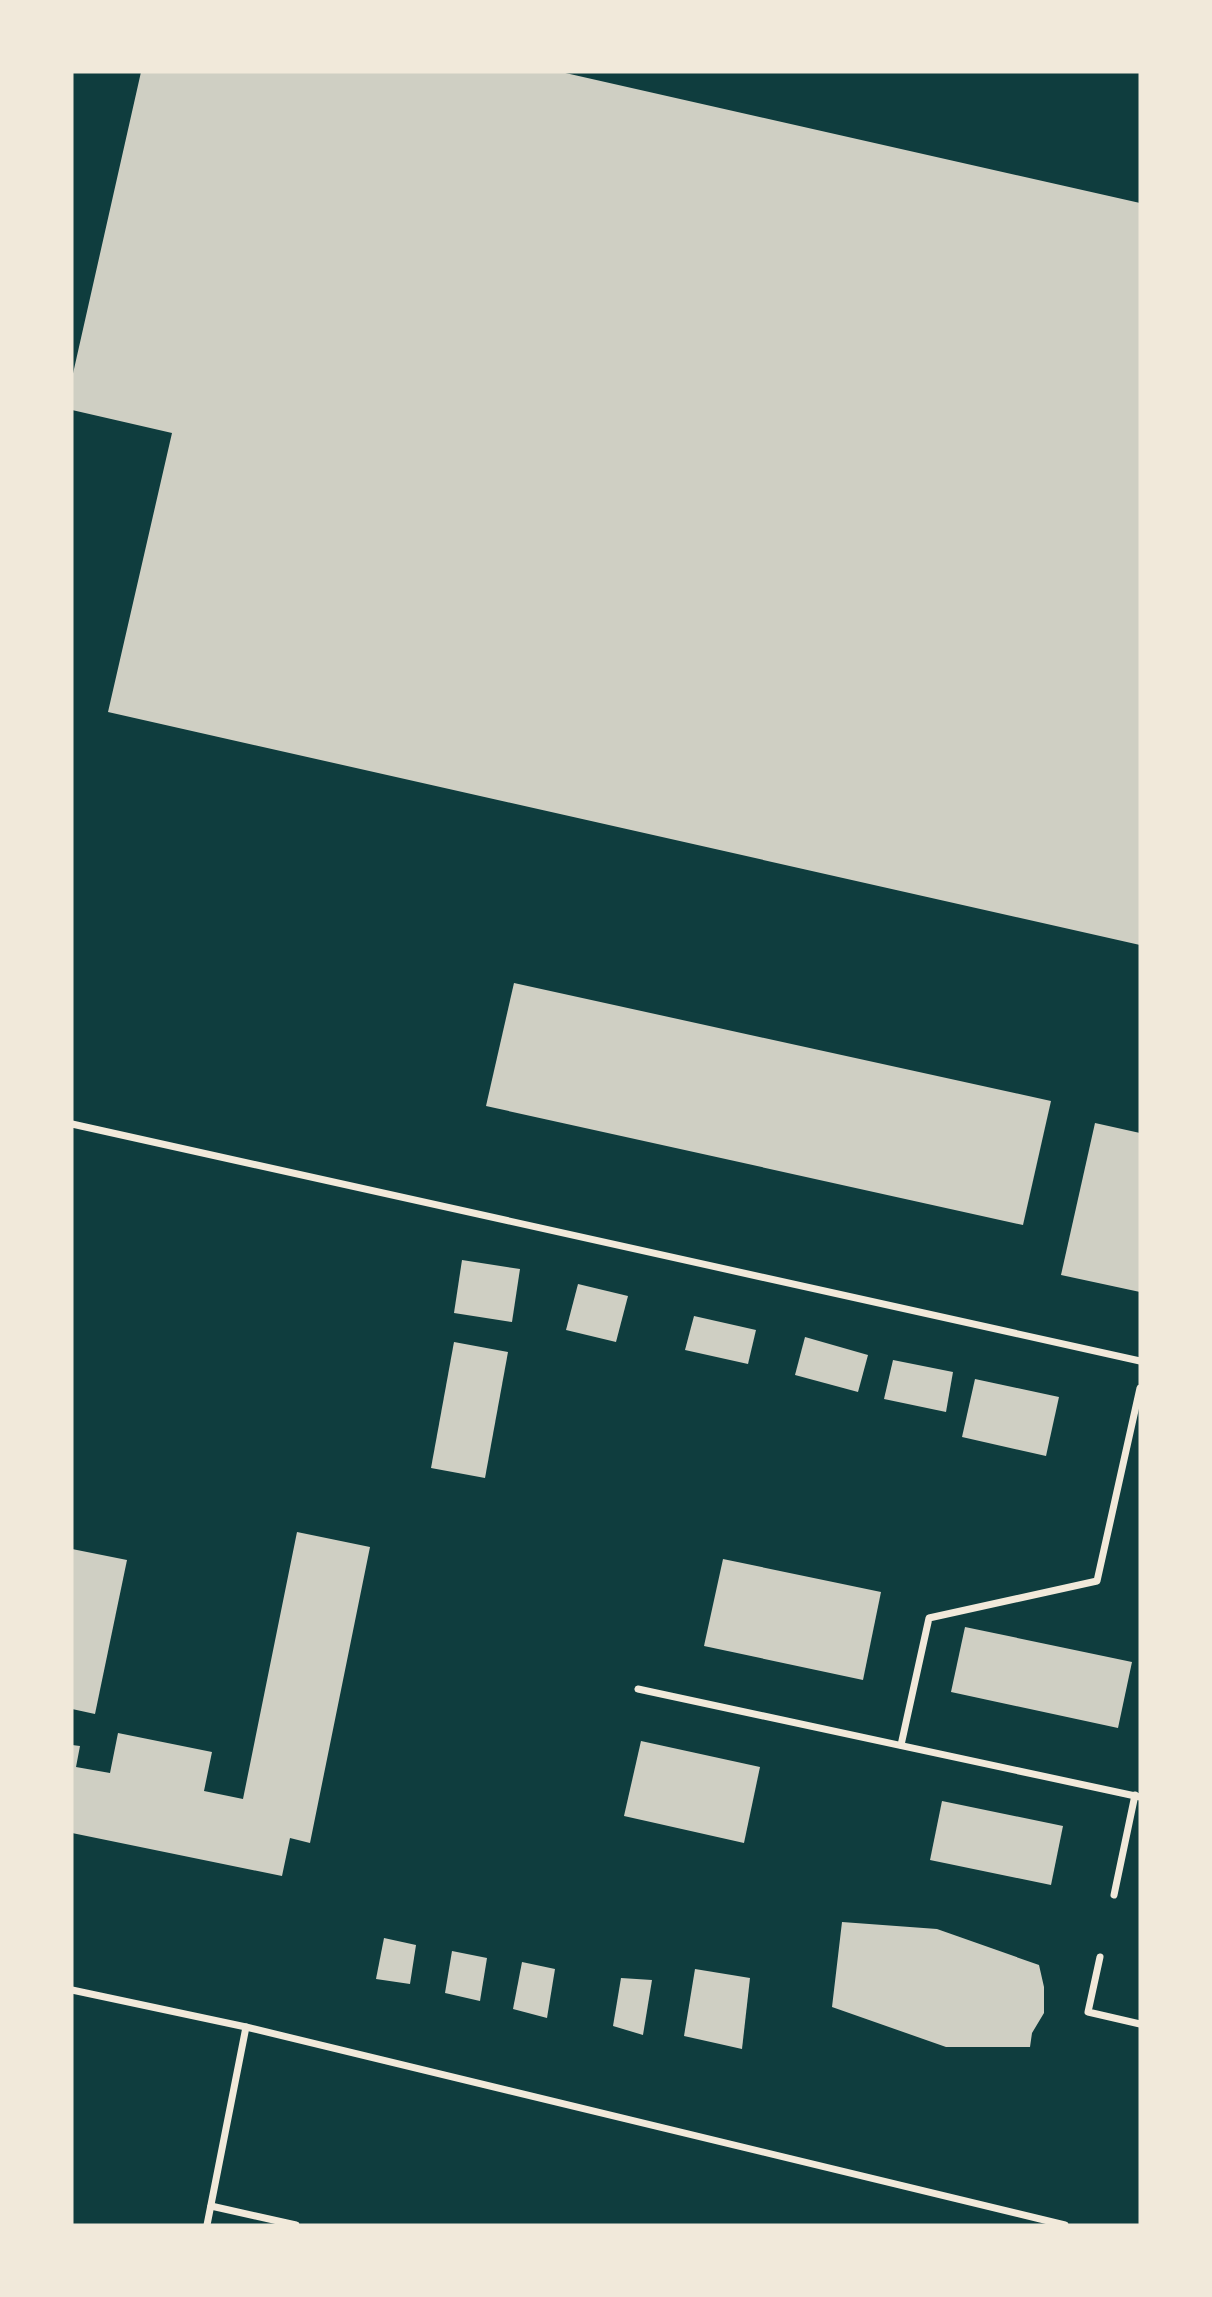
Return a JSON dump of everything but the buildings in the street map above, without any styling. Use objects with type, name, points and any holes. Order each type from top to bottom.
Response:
[{"type":"street","points":[[72,1125],[1140,1361]]},
{"type":"street","points":[[901,1745],[929,1618],[1097,1581],[1140,1388]]},
{"type":"street","points":[[638,1689],[1138,1796],[1114,1895]]},
{"type":"street","points":[[1100,1957],[1088,2012],[1140,2024]]},
{"type":"street","points":[[72,1990],[246,2027],[1065,2225]]},
{"type":"street","points":[[207,2225],[246,2027]]},
{"type":"street","points":[[211,2206],[296,2225]]}]
